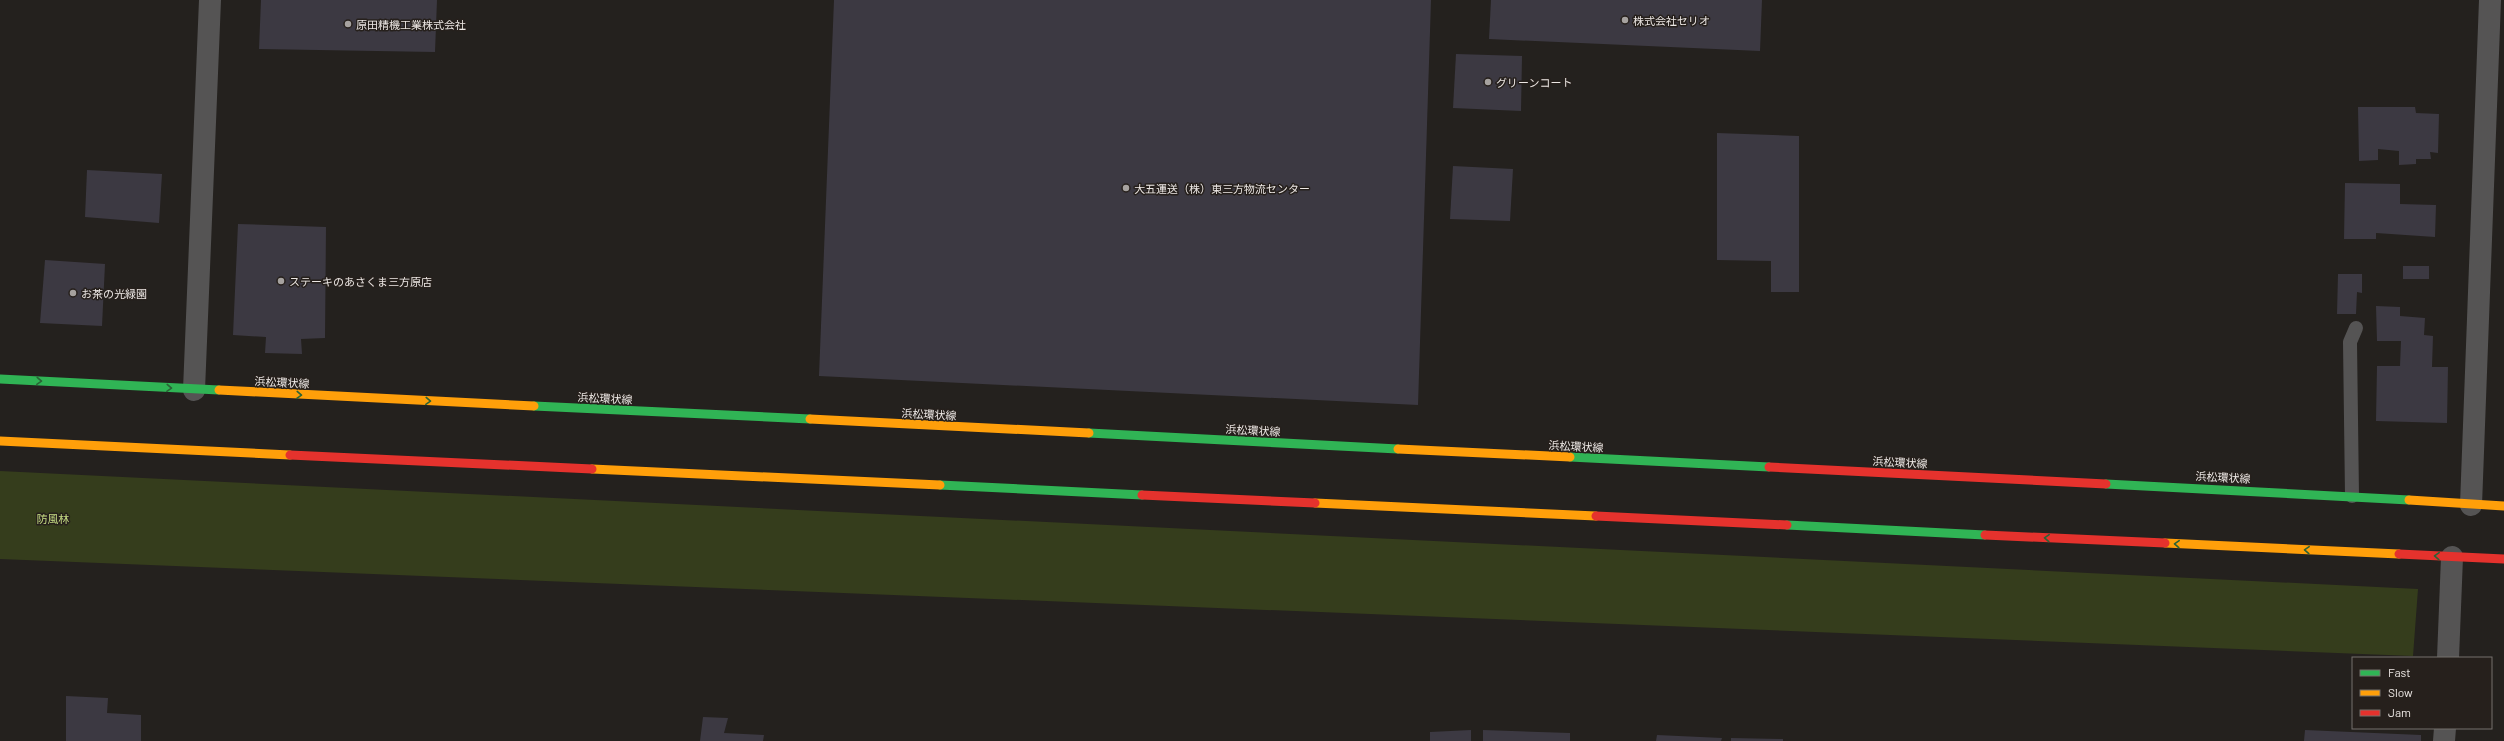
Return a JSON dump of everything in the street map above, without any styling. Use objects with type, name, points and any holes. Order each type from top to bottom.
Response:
[{"type":"highway","name":"浜松環状線","points":[[0,379],[194,390],[2352,496],[2504,506]]},
{"type":"highway","points":[[0,441],[2504,559]]},
{"type":"street","points":[[194,390],[210,0]]},
{"type":"street","points":[[2471,505],[2490,0]]},
{"type":"street","points":[[2448,657],[2452,557]]},
{"type":"street","points":[[2444,741],[2445,729]]},
{"type":"lane","points":[[2352,496],[2350,342],[2356,328]]},
{"type":"green space","name":"防風林","points":[[0,471],[2418,589],[2413,656],[0,559]]},
{"type":"building","name":"原田精機工業株式会社","points":[[261,0],[437,0],[435,52],[259,49]]},
{"type":"building","name":"大五運送（株）東三方物流センター","points":[[834,0],[1431,0],[1418,405],[819,376]]},
{"type":"building","name":"株式会社セリオ","points":[[1491,0],[1762,0],[1760,51],[1489,39]]},
{"type":"building","name":"グリーンコート","points":[[1456,54],[1522,56],[1521,111],[1453,108]]},
{"type":"building","points":[[2358,107],[2415,107],[2416,113],[2439,114],[2438,153],[2430,152],[2431,159],[2416,159],[2416,164],[2399,165],[2399,151],[2378,149],[2378,160],[2359,161]]},
{"type":"building","points":[[1717,133],[1799,136],[1799,292],[1771,292],[1771,261],[1717,260]]},
{"type":"building","points":[[1453,166],[1513,169],[1510,221],[1450,219]]},
{"type":"building","points":[[87,170],[162,174],[159,223],[85,217]]},
{"type":"building","points":[[2345,183],[2400,184],[2400,204],[2436,205],[2435,237],[2376,233],[2376,239],[2344,239]]},
{"type":"building","name":"ステーキのあさくま三方原店","points":[[238,224],[326,227],[325,338],[301,339],[302,354],[265,353],[266,337],[233,335]]},
{"type":"building","name":"お茶の光緑園","points":[[45,260],[105,264],[102,326],[40,323]]},
{"type":"building","points":[[2403,266],[2429,266],[2429,279],[2403,279]]},
{"type":"building","points":[[2338,274],[2362,274],[2362,293],[2357,292],[2356,314],[2337,314]]},
{"type":"building","points":[[2376,306],[2400,307],[2400,316],[2425,318],[2424,335],[2433,336],[2432,367],[2448,367],[2447,423],[2376,421],[2377,366],[2400,366],[2401,341],[2377,341]]},
{"type":"building","points":[[66,696],[108,698],[107,713],[141,715],[141,741],[66,741]]},
{"type":"building","points":[[703,717],[728,718],[724,733],[764,735],[763,741],[700,741]]},
{"type":"building","points":[[1471,730],[1471,741],[1430,741],[1430,732]]},
{"type":"building","points":[[1483,730],[1570,733],[1570,741],[1483,741]]},
{"type":"building","points":[[2305,730],[2421,735],[2421,741],[2304,741]]},
{"type":"building","points":[[1657,735],[1722,738],[1721,741],[1656,741]]},
{"type":"building","points":[[1731,738],[1783,739],[1783,741],[1731,741]]},
{"type":"traffic: fast","points":[[0,379],[219,390]]},
{"type":"traffic: fast","points":[[534,406],[810,419]]},
{"type":"traffic: fast","points":[[1089,433],[1398,449]]},
{"type":"traffic: fast","points":[[1570,457],[1769,467]]},
{"type":"traffic: fast","points":[[2106,484],[2409,500]]},
{"type":"traffic: fast","points":[[940,485],[1142,495]]},
{"type":"traffic: fast","points":[[1787,525],[1985,535]]},
{"type":"traffic: slow","points":[[219,390],[534,406]]},
{"type":"traffic: slow","points":[[810,419],[1089,433]]},
{"type":"traffic: slow","points":[[0,441],[290,455]]},
{"type":"traffic: slow","points":[[1398,449],[1570,457]]},
{"type":"traffic: slow","points":[[592,469],[940,485]]},
{"type":"traffic: slow","points":[[2409,500],[2504,506]]},
{"type":"traffic: slow","points":[[1315,503],[1596,516]]},
{"type":"traffic: slow","points":[[2165,543],[2399,554]]},
{"type":"traffic: jam","points":[[290,455],[592,469]]},
{"type":"traffic: jam","points":[[1769,467],[2106,484]]},
{"type":"traffic: jam","points":[[1142,495],[1315,503]]},
{"type":"traffic: jam","points":[[1596,516],[1787,525]]},
{"type":"traffic: jam","points":[[1985,535],[2165,543]]},
{"type":"traffic: jam","points":[[2399,554],[2504,559]]},
{"type":"place","name":"株式会社セリオ","points":[[1625,20]]},
{"type":"place","name":"原田精機工業株式会社","points":[[348,24]]},
{"type":"place","name":"グリーンコート","points":[[1488,82]]},
{"type":"place","name":"大五運送（株）東三方物流センター","points":[[1126,188]]},
{"type":"place","name":"ステーキのあさくま三方原店","points":[[281,281]]},
{"type":"place","name":"お茶の光緑園","points":[[73,293]]}]
